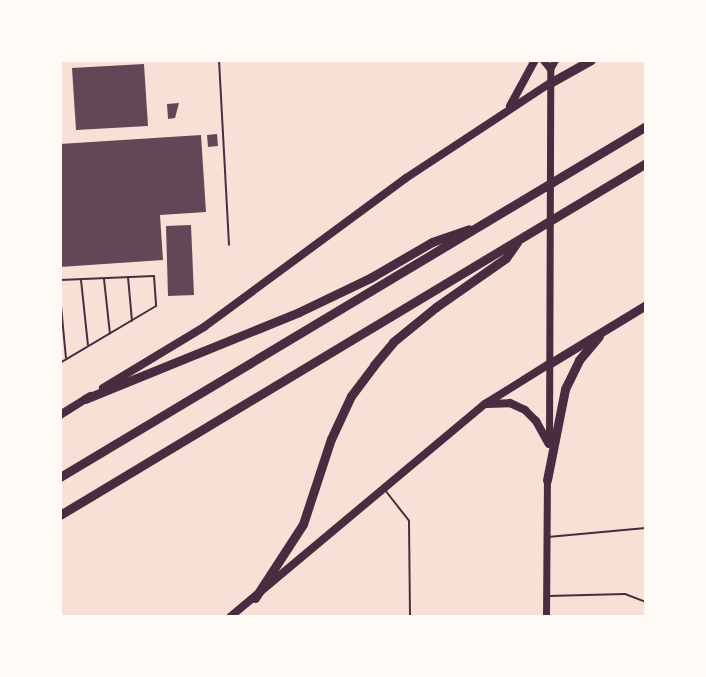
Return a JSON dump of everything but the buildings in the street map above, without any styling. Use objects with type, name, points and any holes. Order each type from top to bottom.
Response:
[{"type":"highway","points":[[550,83],[591,60]]},
{"type":"highway","points":[[60,477],[491,221],[646,126]]},
{"type":"highway","points":[[60,515],[646,163]]},
{"type":"highway","points":[[85,399],[277,321],[370,278],[432,242],[491,221]]},
{"type":"highway","points":[[255,598],[303,524],[331,439],[363,381],[393,342],[436,306],[506,258],[518,240]]},
{"type":"highway","points":[[549,364],[599,336],[646,305]]},
{"type":"highway","points":[[547,480],[565,389],[579,360],[599,336]]},
{"type":"main road","points":[[508,109],[535,60]]},
{"type":"main road","points":[[60,415],[204,327],[406,178],[550,83]]},
{"type":"main road","points":[[230,617],[383,487],[486,404],[549,364]]},
{"type":"main road","points":[[486,404],[510,404],[525,410],[536,421],[549,444]]},
{"type":"street","points":[[543,60],[550,69]]},
{"type":"street","points":[[546,617],[550,69],[555,60]]},
{"type":"lane","points":[[219,60],[229,245]]},
{"type":"lane","points":[[60,280],[153,276],[156,306],[60,363]]},
{"type":"lane","points":[[128,278],[132,321]]},
{"type":"lane","points":[[104,279],[110,334]]},
{"type":"lane","points":[[81,280],[88,346]]},
{"type":"lane","points":[[60,295],[66,360]]},
{"type":"lane","points":[[383,487],[408,521],[410,617]]},
{"type":"lane","points":[[546,538],[646,528]]},
{"type":"lane","points":[[546,596],[625,594],[646,602]]}]
